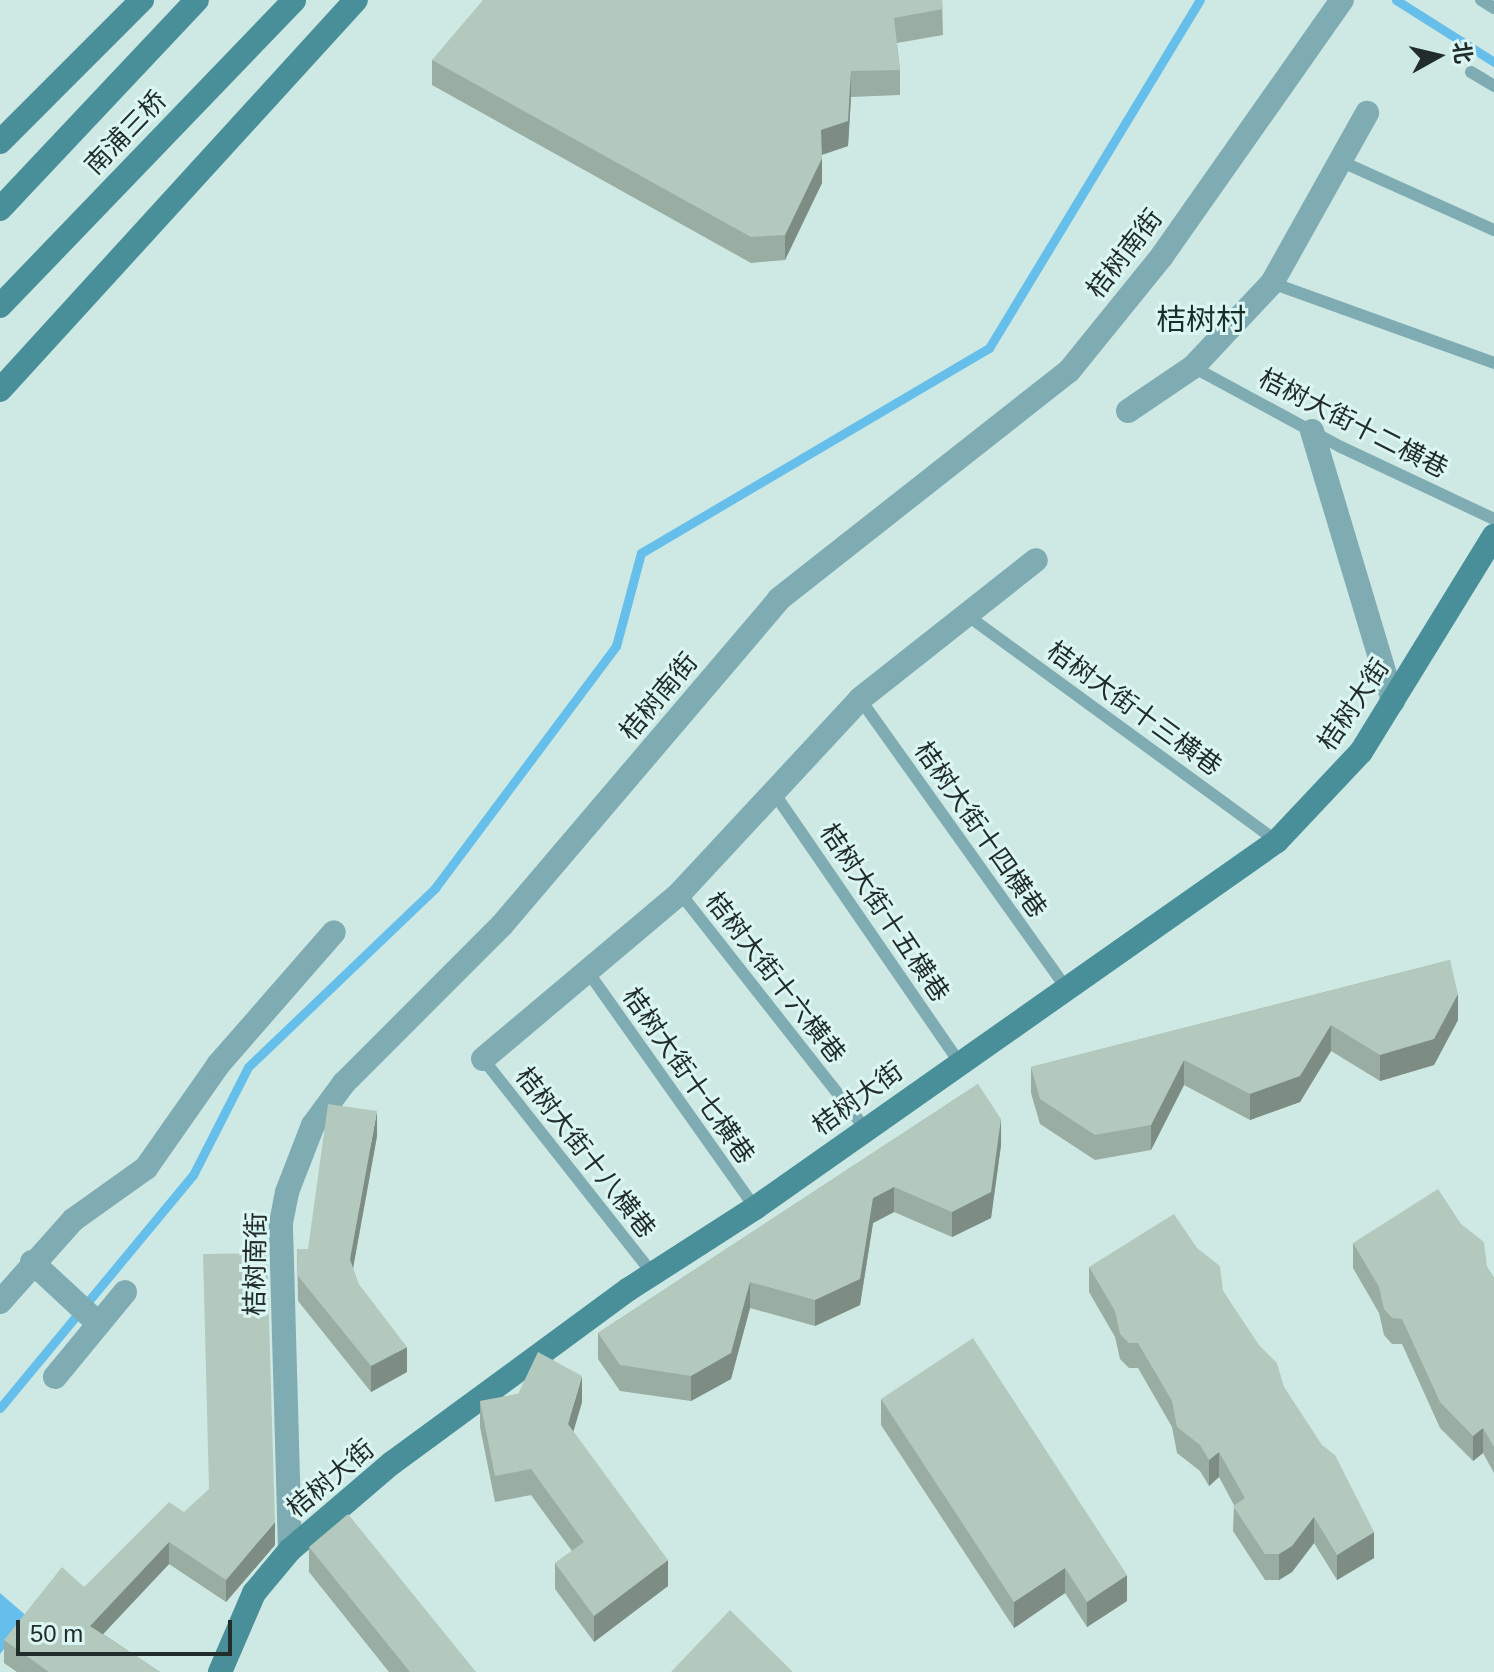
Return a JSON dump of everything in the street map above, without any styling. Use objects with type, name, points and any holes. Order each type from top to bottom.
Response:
[{"type":"street","points":[[0,142],[142,0]]},
{"type":"street","name":"南浦三桥","points":[[0,209],[197,0]]},
{"type":"street","name":"南浦三桥","points":[[0,306],[294,0]]},
{"type":"street","points":[[0,390],[356,0]]},
{"type":"street","name":"桔树南街","points":[[290,1550],[281,1223],[287,1192],[313,1125],[344,1083],[502,925],[779,599],[1069,371],[1162,256],[1341,2]]},
{"type":"street","points":[[1128,411],[1193,367],[1272,283],[1367,113]]},
{"type":"street","points":[[1312,431],[1393,701]]},
{"type":"street","name":"桔树大街","points":[[220,1672],[254,1593],[290,1550],[392,1463],[653,1274],[755,1208],[1065,986],[1277,841],[1361,752],[1494,536]]},
{"type":"street","points":[[483,1059],[586,969],[680,893],[772,790],[860,699],[964,613],[1036,560]]},
{"type":"street","points":[[0,1302],[32,1262],[73,1220],[146,1168],[218,1065],[334,932]]},
{"type":"street","points":[[32,1262],[99,1324]]},
{"type":"street","points":[[55,1377],[125,1292]]},
{"type":"lane","points":[[1481,0],[1494,8]]},
{"type":"lane","points":[[1471,72],[1494,86]]},
{"type":"lane","points":[[1338,160],[1494,230]]},
{"type":"lane","points":[[1272,283],[1494,363]]},
{"type":"lane","name":"桔树大街十二横巷","points":[[1193,367],[1312,431],[1494,519]]},
{"type":"lane","name":"桔树大街十三横巷","points":[[964,613],[1277,841]]},
{"type":"lane","name":"桔树大街十四横巷","points":[[860,699],[1065,986]]},
{"type":"lane","name":"桔树大街十五横巷","points":[[772,790],[959,1062]]},
{"type":"lane","name":"桔树大街十六横巷","points":[[680,893],[865,1128]]},
{"type":"lane","name":"桔树大街十七横巷","points":[[586,969],[755,1208]]},
{"type":"lane","name":"桔树大街十八横巷","points":[[483,1059],[653,1274]]},
{"type":"water","points":[[0,1593],[29,1618],[0,1654]]},
{"type":"building","points":[[483,0],[942,0],[943,9],[894,18],[900,70],[851,71],[848,121],[821,130],[822,158],[785,235],[751,237],[432,60]]},
{"type":"building","points":[[1450,960],[1458,994],[1434,1039],[1380,1055],[1331,1025],[1300,1076],[1250,1094],[1184,1060],[1151,1125],[1095,1135],[1040,1099],[1031,1067]]},
{"type":"building","points":[[978,1084],[1001,1119],[991,1192],[952,1212],[894,1187],[873,1198],[860,1279],[815,1300],[750,1282],[731,1353],[691,1376],[620,1365],[598,1333]]},
{"type":"building","points":[[328,1104],[377,1111],[350,1259],[358,1283],[407,1347],[371,1366],[298,1276],[297,1249],[308,1249]]},
{"type":"building","points":[[1438,1189],[1461,1224],[1484,1242],[1487,1267],[1494,1278],[1494,1447],[1483,1428],[1473,1436],[1440,1402],[1402,1319],[1392,1318],[1384,1309],[1379,1287],[1353,1243]]},
{"type":"building","points":[[1174,1214],[1197,1248],[1220,1266],[1223,1291],[1259,1345],[1277,1363],[1284,1387],[1322,1445],[1335,1455],[1374,1532],[1337,1555],[1314,1517],[1292,1546],[1279,1554],[1265,1554],[1233,1506],[1245,1498],[1219,1452],[1209,1460],[1200,1445],[1177,1427],[1172,1401],[1138,1343],[1129,1343],[1120,1334],[1115,1311],[1089,1267]]},
{"type":"building","points":[[267,1253],[275,1522],[226,1580],[169,1542],[90,1626],[160,1672],[49,1672],[4,1640],[62,1567],[84,1587],[169,1502],[184,1512],[209,1489],[203,1254]]},
{"type":"building","points":[[973,1338],[1127,1575],[1087,1602],[1065,1568],[1014,1602],[881,1399]]},
{"type":"building","points":[[538,1352],[582,1376],[568,1424],[668,1560],[594,1616],[555,1563],[584,1542],[531,1469],[495,1476],[480,1401],[518,1394]]},
{"type":"building","points":[[348,1514],[476,1672],[410,1672],[309,1547]]},
{"type":"building","points":[[730,1610],[793,1672],[671,1672]]},
{"type":"waterway","points":[[0,1408],[193,1175],[248,1067],[435,888],[616,646],[641,553],[989,348],[1200,0]]},
{"type":"waterway","points":[[1396,0],[1494,62]]},
{"type":"district","name":"桔树村","points":[[1201,320]]}]
